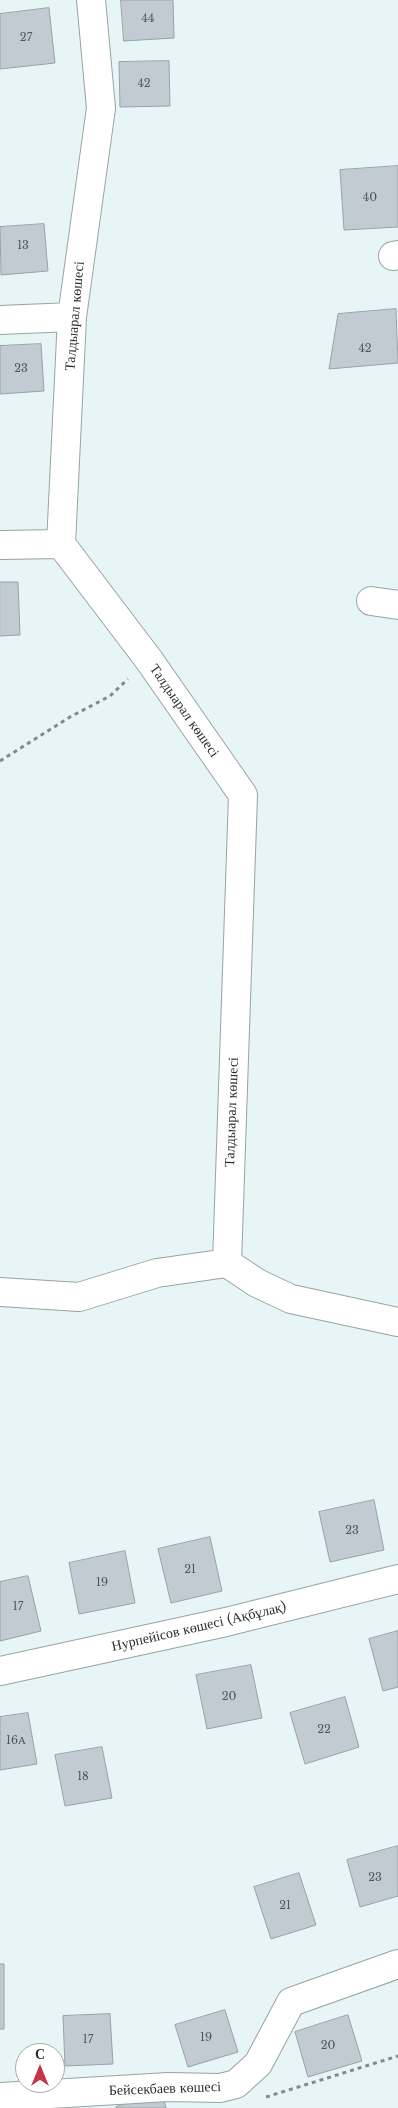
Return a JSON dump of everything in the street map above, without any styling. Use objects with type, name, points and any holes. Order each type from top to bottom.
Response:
[{"type":"street","name":"Талдыарал көшесі","points":[[90,0],[101,108],[72,318],[61,544],[149,660],[243,795],[227,1263]]},
{"type":"street","points":[[0,320],[72,318]]},
{"type":"street","points":[[0,545],[61,544]]},
{"type":"street","points":[[371,601],[398,605]]},
{"type":"street","points":[[0,1292],[79,1297],[157,1273],[227,1263],[256,1284],[291,1298],[398,1322]]},
{"type":"street","name":"Нурпейісов көшесі (Ақбұлақ)","points":[[0,1671],[226,1622],[398,1579]]},
{"type":"street","name":"Бейсекбаев көшесі","points":[[0,2097],[168,2088],[220,2088],[236,2099],[258,2064],[291,2002],[398,1964]]},
{"type":"path","points":[[0,761],[70,717],[110,696],[149,660]]},
{"type":"path","points":[[236,2099],[398,2056]]},
{"type":"building","points":[[121,0],[173,0],[174,38],[124,41]]},
{"type":"building","points":[[49,8],[55,63],[0,69],[0,14]]},
{"type":"building","points":[[169,61],[170,106],[120,107],[119,62]]},
{"type":"building","points":[[398,166],[398,227],[344,230],[340,170]]},
{"type":"building","points":[[44,224],[48,271],[1,275],[0,227]]},
{"type":"building","points":[[396,309],[398,363],[329,369],[338,314]]},
{"type":"building","points":[[41,344],[44,391],[0,394],[0,346]]},
{"type":"building","points":[[0,582],[18,582],[20,635],[0,636]]},
{"type":"building","points":[[374,1500],[384,1550],[330,1562],[319,1512]]},
{"type":"building","points":[[210,1537],[222,1591],[171,1603],[158,1549]]},
{"type":"building","points":[[125,1551],[135,1603],[79,1614],[69,1563]]},
{"type":"building","points":[[28,1576],[41,1631],[0,1641],[0,1582]]},
{"type":"building","points":[[398,1631],[398,1687],[383,1691],[369,1639]]},
{"type":"building","points":[[251,1665],[262,1718],[207,1729],[196,1675]]},
{"type":"building","points":[[345,1697],[359,1747],[305,1764],[290,1713]]},
{"type":"building","points":[[28,1713],[37,1764],[0,1770],[0,1717]]},
{"type":"building","points":[[102,1747],[112,1798],[65,1806],[55,1755]]},
{"type":"building","points":[[398,1846],[398,1896],[360,1907],[347,1860]]},
{"type":"building","points":[[299,1873],[316,1925],[271,1939],[254,1887]]},
{"type":"building","points":[[0,1964],[4,1964],[4,2029],[0,2029]]},
{"type":"building","points":[[225,2010],[238,2052],[188,2067],[175,2025]]},
{"type":"building","points":[[110,2014],[113,2064],[65,2066],[63,2016]]},
{"type":"building","points":[[348,2015],[362,2061],[308,2077],[295,2032]]},
{"type":"building","points":[[162,2093],[166,2108],[116,2107]]}]
